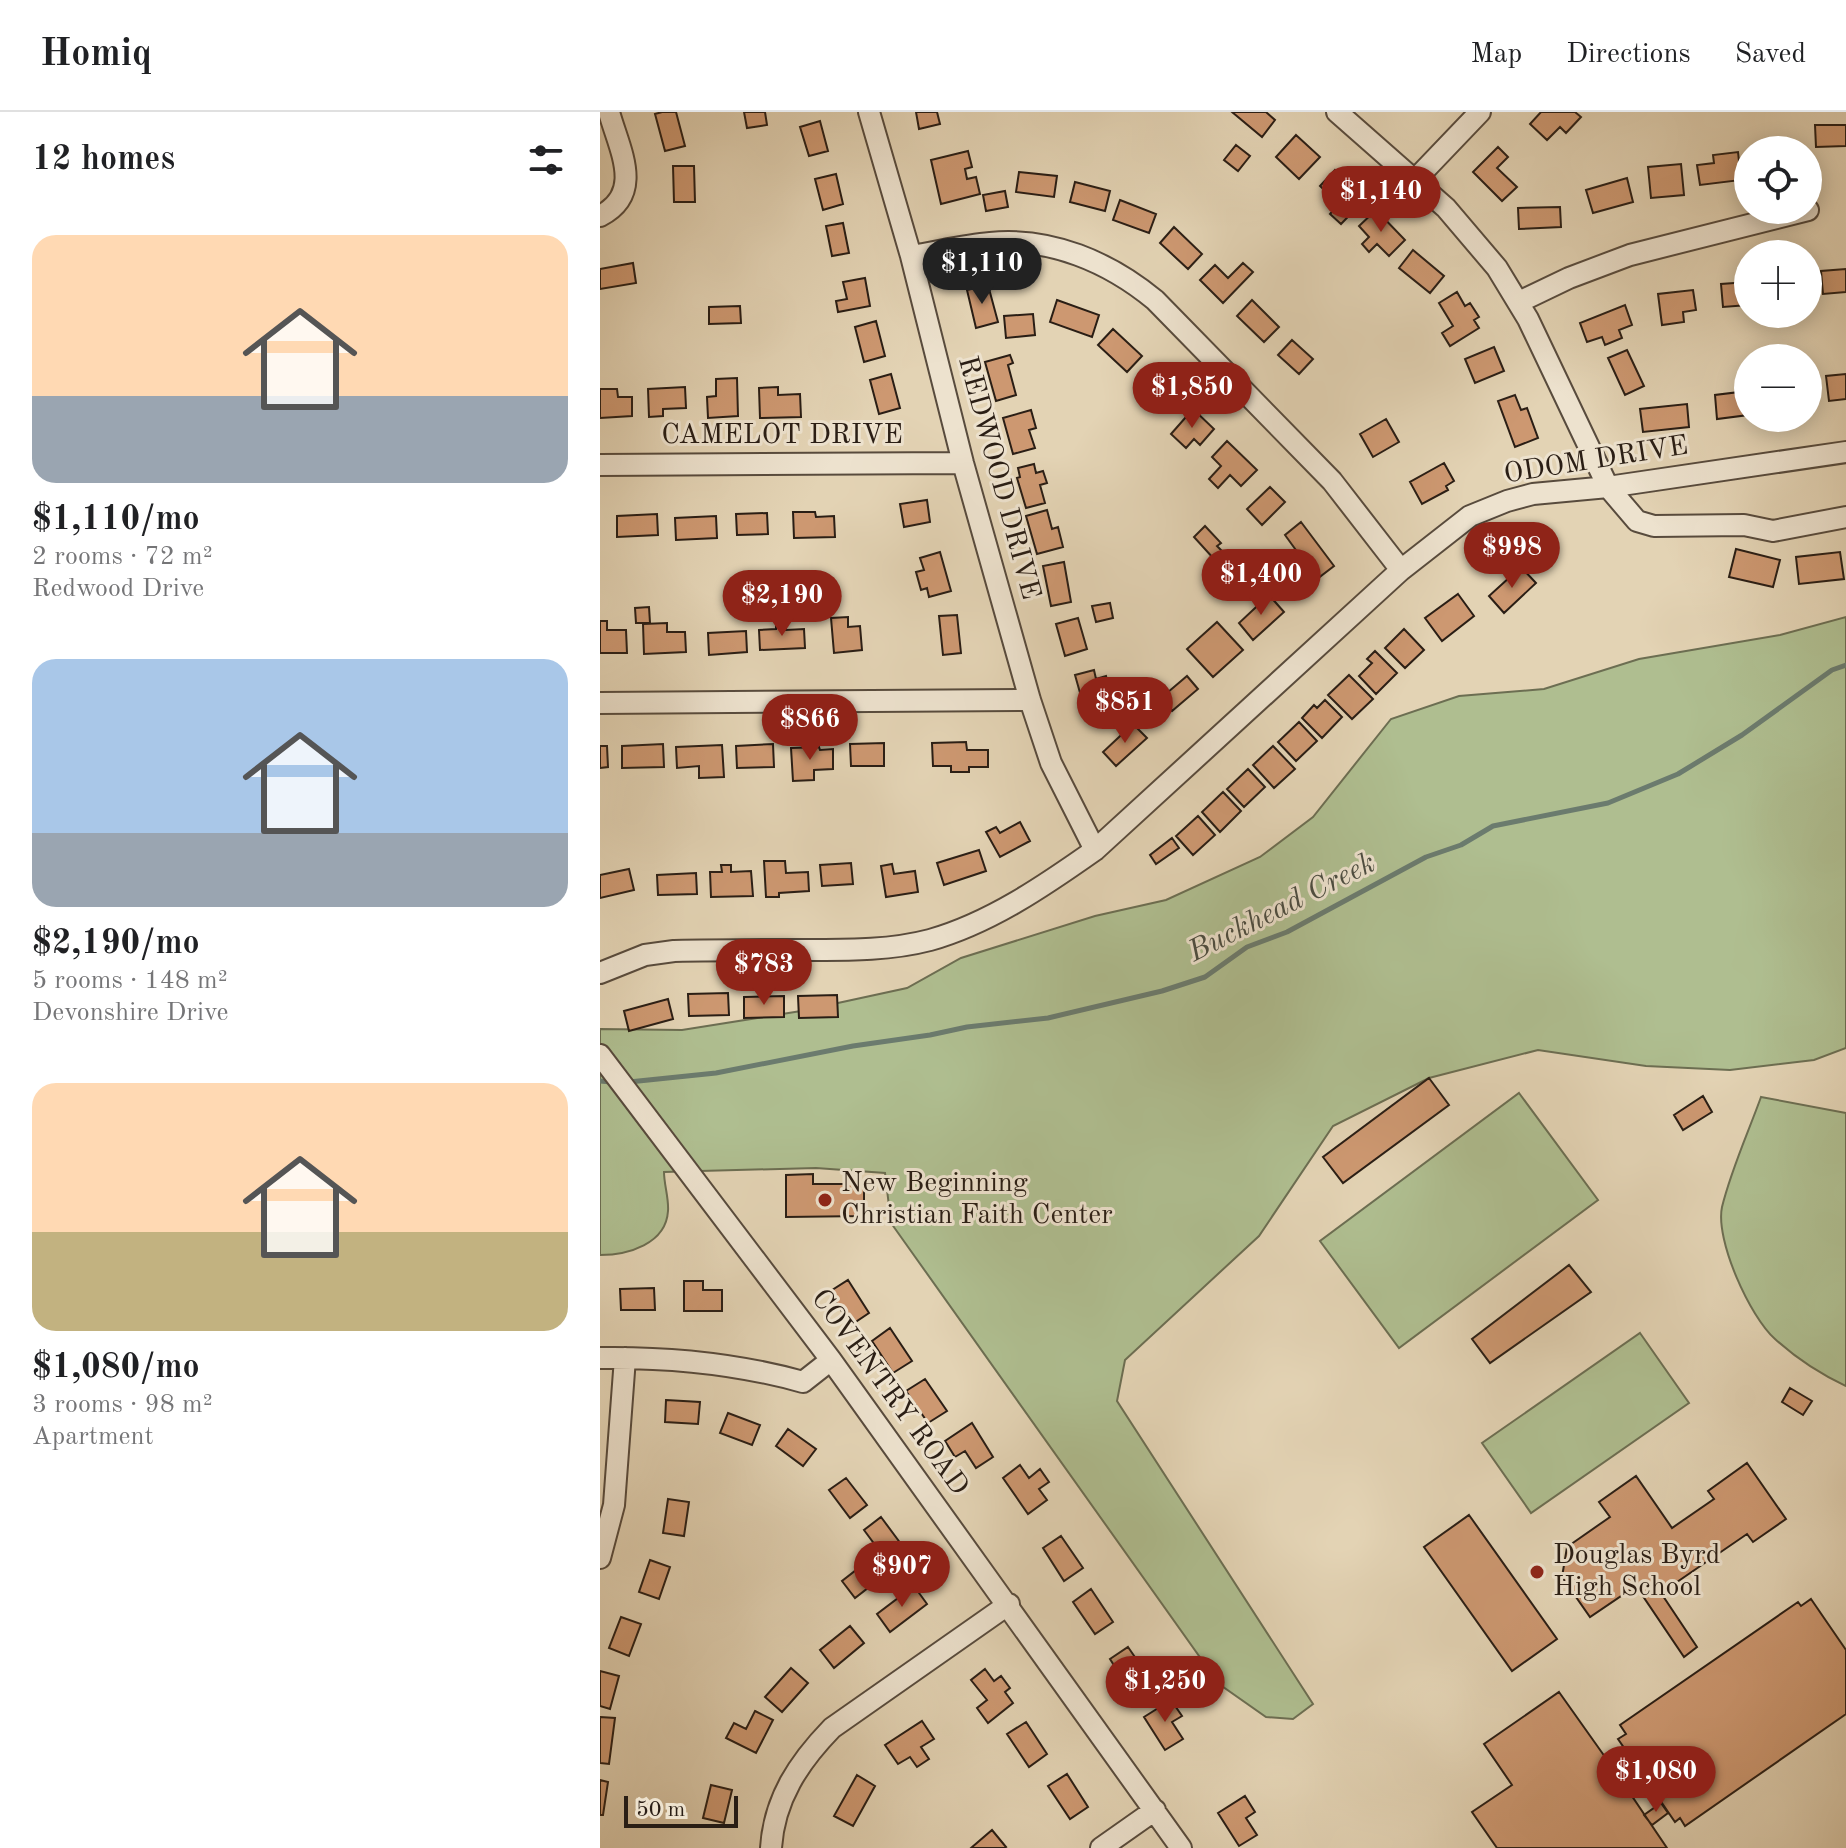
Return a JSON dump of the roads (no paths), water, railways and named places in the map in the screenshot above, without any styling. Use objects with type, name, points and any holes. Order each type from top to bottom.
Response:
[{"type":"street","points":[[600,216],[618,203],[626,181],[609,112]]},
{"type":"street","name":"REDWOOD DRIVE","points":[[869,112],[911,256],[963,463],[1030,700],[1051,763],[1095,850]]},
{"type":"street","points":[[1337,112],[1415,180],[1474,239],[1519,302],[1608,487],[1637,521],[1654,526],[1744,525],[1773,531],[1846,517]]},
{"type":"street","points":[[1415,180],[1480,112]]},
{"type":"street","points":[[1519,302],[1569,278],[1630,255],[1753,224]]},
{"type":"street","points":[[911,256],[991,243],[1038,244],[1091,260],[1126,278],[1155,300],[1300,445],[1401,570]]},
{"type":"street","name":"ODOM DRIVE","points":[[600,973],[645,955],[674,951],[890,948],[928,940],[976,923],[1046,885],[1095,850],[1401,570],[1458,524],[1482,510],[1533,494],[1608,487],[1846,452]]},
{"type":"street","name":"CAMELOT DRIVE","points":[[600,465],[963,463]]},
{"type":"street","points":[[600,703],[1030,700]]},
{"type":"street","name":"COVENTRY ROAD","points":[[600,1055],[831,1360],[1009,1604],[1181,1848]]},
{"type":"street","points":[[600,1358],[722,1363],[803,1382],[831,1360]]},
{"type":"street","points":[[600,1558],[616,1484],[625,1358]]},
{"type":"street","points":[[771,1848],[772,1827],[786,1788],[813,1748],[832,1728],[1009,1604]]},
{"type":"street","points":[[1101,1848],[1155,1810]]},
{"type":"waterway","name":"Buckhead Creek","points":[[629,1082],[716,1073],[967,1027],[1048,1018],[1162,991],[1205,977],[1247,947],[1287,932],[1426,857],[1461,845],[1493,826],[1608,803],[1678,774],[1742,735],[1832,670],[1846,665]]},
{"type":"waterway","name":"Buckhead Creek","points":[[600,1081],[611,1082]]},
{"type":"place","name":"New Beginning Christian Faith Center","points":[[825,1200]]},
{"type":"place","name":"Douglas Byrd High School","points":[[1537,1572]]}]
